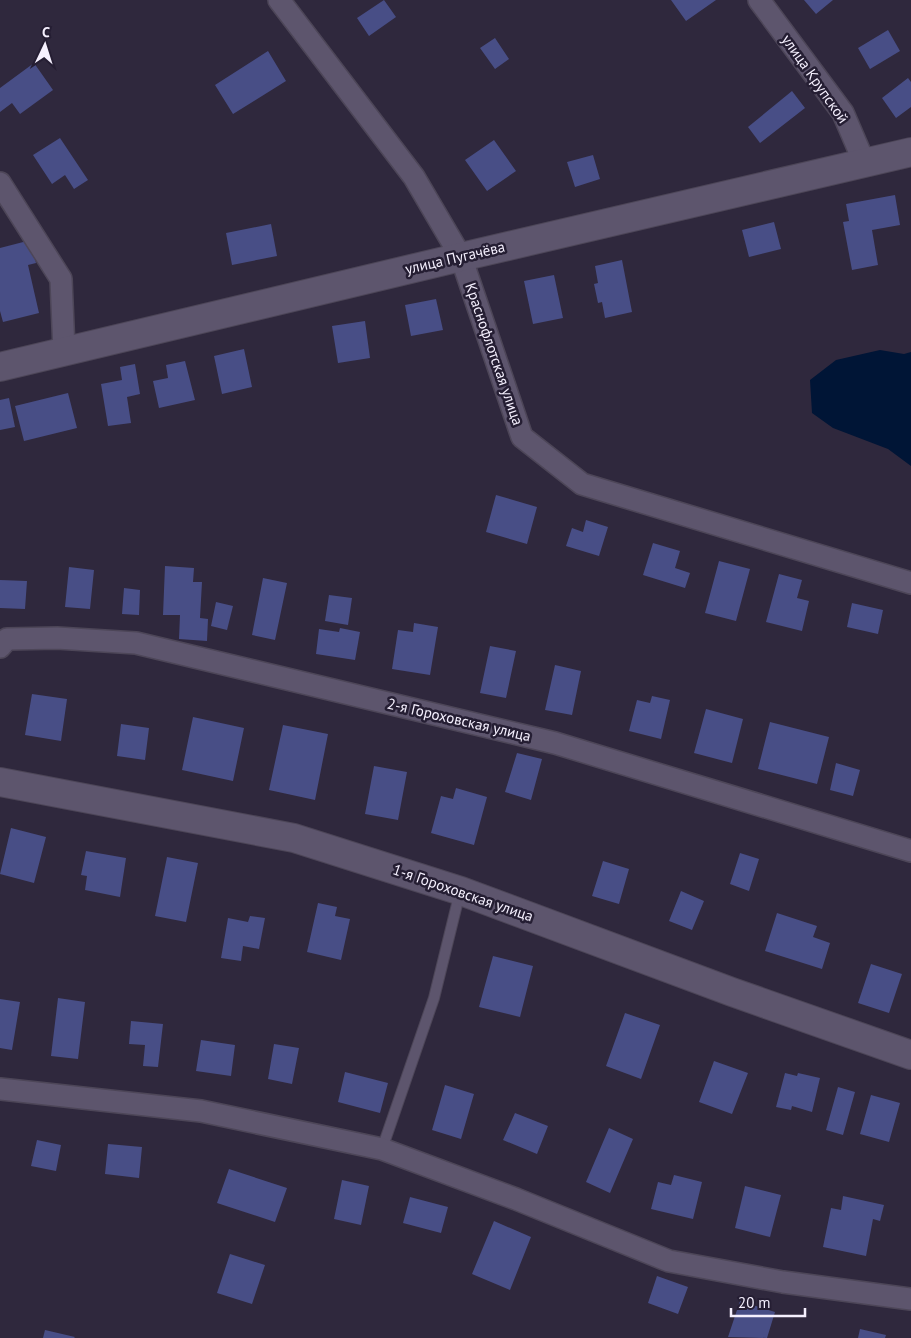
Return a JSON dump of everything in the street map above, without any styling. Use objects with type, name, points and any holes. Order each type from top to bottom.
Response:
[{"type":"street","name":"Краснофлотская улица","points":[[279,0],[414,177],[460,257],[522,437],[582,484],[911,583]]},
{"type":"street","name":"улица Крупской","points":[[759,0],[843,114],[864,162]]},
{"type":"street","name":"улица Пугачёва","points":[[0,367],[64,350],[911,152]]},
{"type":"street","points":[[0,183],[61,279],[64,350]]},
{"type":"street","name":"2-я Гороховская улица","points":[[0,647],[7,639],[57,638],[136,643],[556,743],[911,851]]},
{"type":"street","name":"1-я Гороховская улица","points":[[0,782],[294,838],[461,891],[732,992],[911,1055]]},
{"type":"street","points":[[0,1089],[201,1111],[382,1150],[516,1199],[668,1261],[783,1282],[911,1298]]},
{"type":"lane","points":[[382,1150],[434,998],[461,891]]},
{"type":"water","points":[[880,350],[904,354],[911,352],[911,466],[888,449],[833,428],[812,413],[810,380],[836,360]]},
{"type":"building","points":[[384,0],[396,17],[369,36],[357,18]]},
{"type":"building","points":[[671,0],[716,0],[686,21]]},
{"type":"building","points":[[804,0],[833,0],[816,14]]},
{"type":"building","points":[[888,30],[900,51],[870,69],[858,48]]},
{"type":"building","points":[[495,38],[509,59],[495,69],[480,48]]},
{"type":"building","points":[[268,51],[286,81],[233,114],[215,85]]},
{"type":"building","points":[[34,63],[53,90],[20,114],[12,103],[0,112],[0,88]]},
{"type":"building","points":[[908,78],[911,82],[911,107],[896,118],[882,98]]},
{"type":"building","points":[[792,91],[805,108],[760,143],[748,127]]},
{"type":"building","points":[[60,138],[88,180],[74,189],[65,175],[52,184],[33,155]]},
{"type":"building","points":[[494,140],[516,171],[487,191],[465,160]]},
{"type":"building","points":[[593,155],[600,179],[575,187],[567,162]]},
{"type":"building","points":[[895,195],[900,225],[872,230],[878,265],[852,270],[843,222],[849,221],[846,204]]},
{"type":"building","points":[[774,222],[781,249],[749,257],[742,230]]},
{"type":"building","points":[[271,224],[277,256],[232,265],[226,233]]},
{"type":"building","points":[[31,240],[36,263],[28,265],[39,313],[3,322],[0,311],[0,248]]},
{"type":"building","points":[[622,260],[632,312],[605,318],[602,302],[598,303],[594,284],[598,283],[595,266]]},
{"type":"building","points":[[554,275],[563,318],[533,324],[524,281]]},
{"type":"building","points":[[436,299],[443,330],[411,336],[405,305]]},
{"type":"building","points":[[365,321],[370,358],[338,363],[332,326]]},
{"type":"building","points":[[244,349],[252,387],[222,394],[214,356]]},
{"type":"building","points":[[185,361],[195,400],[159,408],[153,381],[168,378],[166,365]]},
{"type":"building","points":[[135,364],[140,394],[127,397],[131,423],[108,426],[101,384],[122,380],[120,367]]},
{"type":"building","points":[[68,393],[77,428],[24,441],[15,406]]},
{"type":"building","points":[[9,398],[15,427],[0,430],[0,400]]},
{"type":"building","points":[[496,495],[537,507],[527,544],[486,532]]},
{"type":"building","points":[[586,520],[608,527],[599,556],[566,546],[572,528],[583,532]]},
{"type":"building","points":[[653,543],[680,551],[675,568],[690,573],[685,588],[643,575]]},
{"type":"building","points":[[719,561],[750,569],[736,621],[705,613]]},
{"type":"building","points":[[165,566],[194,568],[193,582],[202,582],[200,618],[208,619],[207,641],[179,639],[180,615],[163,615]]},
{"type":"building","points":[[69,567],[94,570],[90,609],[65,607]]},
{"type":"building","points":[[779,574],[802,580],[797,598],[809,601],[802,631],[766,622]]},
{"type":"building","points":[[263,578],[287,583],[275,640],[252,635]]},
{"type":"building","points":[[0,580],[27,581],[25,609],[0,608]]},
{"type":"building","points":[[124,588],[140,590],[139,615],[122,614]]},
{"type":"building","points":[[329,595],[352,598],[348,625],[325,621]]},
{"type":"building","points":[[216,602],[233,606],[227,630],[211,626]]},
{"type":"building","points":[[852,603],[883,610],[878,634],[847,627]]},
{"type":"building","points":[[414,623],[438,627],[430,675],[392,669],[398,630],[413,632]]},
{"type":"building","points":[[340,628],[360,632],[355,660],[316,654],[319,629],[339,632]]},
{"type":"building","points":[[490,646],[516,651],[506,698],[480,693]]},
{"type":"building","points":[[555,665],[581,671],[572,715],[545,710]]},
{"type":"building","points":[[32,694],[67,699],[61,741],[25,735]]},
{"type":"building","points":[[652,696],[670,700],[661,739],[629,731],[637,700],[650,703]]},
{"type":"building","points":[[706,709],[743,719],[732,763],[694,753]]},
{"type":"building","points":[[193,717],[244,728],[233,781],[182,770]]},
{"type":"building","points":[[770,722],[829,737],[817,784],[758,769]]},
{"type":"building","points":[[121,724],[149,728],[145,760],[117,756]]},
{"type":"building","points":[[283,725],[328,734],[315,800],[269,790]]},
{"type":"building","points":[[517,753],[542,759],[531,800],[505,792]]},
{"type":"building","points":[[836,763],[860,770],[853,796],[830,790]]},
{"type":"building","points":[[374,766],[407,772],[398,820],[365,814]]},
{"type":"building","points":[[456,788],[487,797],[474,845],[431,833],[441,796],[453,799]]},
{"type":"building","points":[[11,828],[46,837],[34,883],[0,874]]},
{"type":"building","points":[[86,851],[126,858],[120,897],[85,890],[87,876],[81,875]]},
{"type":"building","points":[[740,853],[759,859],[749,891],[730,884]]},
{"type":"building","points":[[167,857],[198,863],[186,922],[155,916]]},
{"type":"building","points":[[603,861],[629,869],[619,904],[592,896]]},
{"type":"building","points":[[681,891],[704,901],[692,930],[669,921]]},
{"type":"building","points":[[318,903],[337,907],[335,916],[350,919],[341,960],[307,952]]},
{"type":"building","points":[[777,913],[817,926],[813,937],[830,943],[822,969],[765,951]]},
{"type":"building","points":[[250,916],[265,918],[259,949],[243,946],[241,961],[221,958],[228,918],[248,922]]},
{"type":"building","points":[[493,956],[533,966],[520,1017],[479,1007]]},
{"type":"building","points":[[871,964],[902,974],[889,1013],[858,1003]]},
{"type":"building","points":[[58,998],[85,1002],[78,1059],[51,1056]]},
{"type":"building","points":[[0,999],[20,1002],[12,1050],[0,1048]]},
{"type":"building","points":[[625,1013],[660,1025],[641,1079],[606,1066]]},
{"type":"building","points":[[131,1021],[163,1024],[158,1067],[143,1066],[145,1045],[129,1044]]},
{"type":"building","points":[[201,1040],[235,1045],[231,1076],[196,1071]]},
{"type":"building","points":[[274,1044],[299,1048],[292,1084],[268,1079]]},
{"type":"building","points":[[714,1061],[748,1073],[732,1114],[699,1102]]},
{"type":"building","points":[[345,1072],[388,1083],[380,1113],[338,1102]]},
{"type":"building","points":[[785,1073],[797,1076],[798,1073],[820,1078],[812,1112],[792,1106],[791,1110],[776,1107]]},
{"type":"building","points":[[445,1085],[474,1094],[461,1139],[432,1130]]},
{"type":"building","points":[[838,1087],[855,1092],[843,1135],[826,1130]]},
{"type":"building","points":[[871,1095],[900,1103],[889,1142],[860,1134]]},
{"type":"building","points":[[515,1113],[548,1126],[537,1154],[503,1140]]},
{"type":"building","points":[[609,1128],[633,1139],[610,1193],[586,1182]]},
{"type":"building","points":[[37,1140],[61,1145],[56,1171],[31,1166]]},
{"type":"building","points":[[108,1144],[142,1147],[139,1178],[105,1174]]},
{"type":"building","points":[[229,1169],[287,1188],[275,1222],[217,1203]]},
{"type":"building","points":[[674,1175],[702,1182],[693,1219],[651,1209],[658,1182],[671,1185]]},
{"type":"building","points":[[342,1180],[369,1186],[361,1225],[334,1219]]},
{"type":"building","points":[[745,1186],[781,1195],[770,1237],[735,1228]]},
{"type":"building","points":[[843,1196],[884,1205],[880,1221],[873,1219],[866,1256],[823,1247],[831,1208],[841,1210]]},
{"type":"building","points":[[410,1197],[448,1207],[441,1233],[403,1223]]},
{"type":"building","points":[[494,1221],[531,1237],[510,1290],[472,1274]]},
{"type":"building","points":[[230,1254],[265,1265],[252,1304],[217,1293]]},
{"type":"building","points":[[657,1276],[688,1287],[678,1314],[648,1303]]},
{"type":"building","points":[[740,1301],[775,1312],[767,1338],[728,1337]]},
{"type":"building","points":[[860,1329],[886,1335],[885,1338],[858,1338]]},
{"type":"building","points":[[45,1330],[75,1337],[43,1338]]}]
